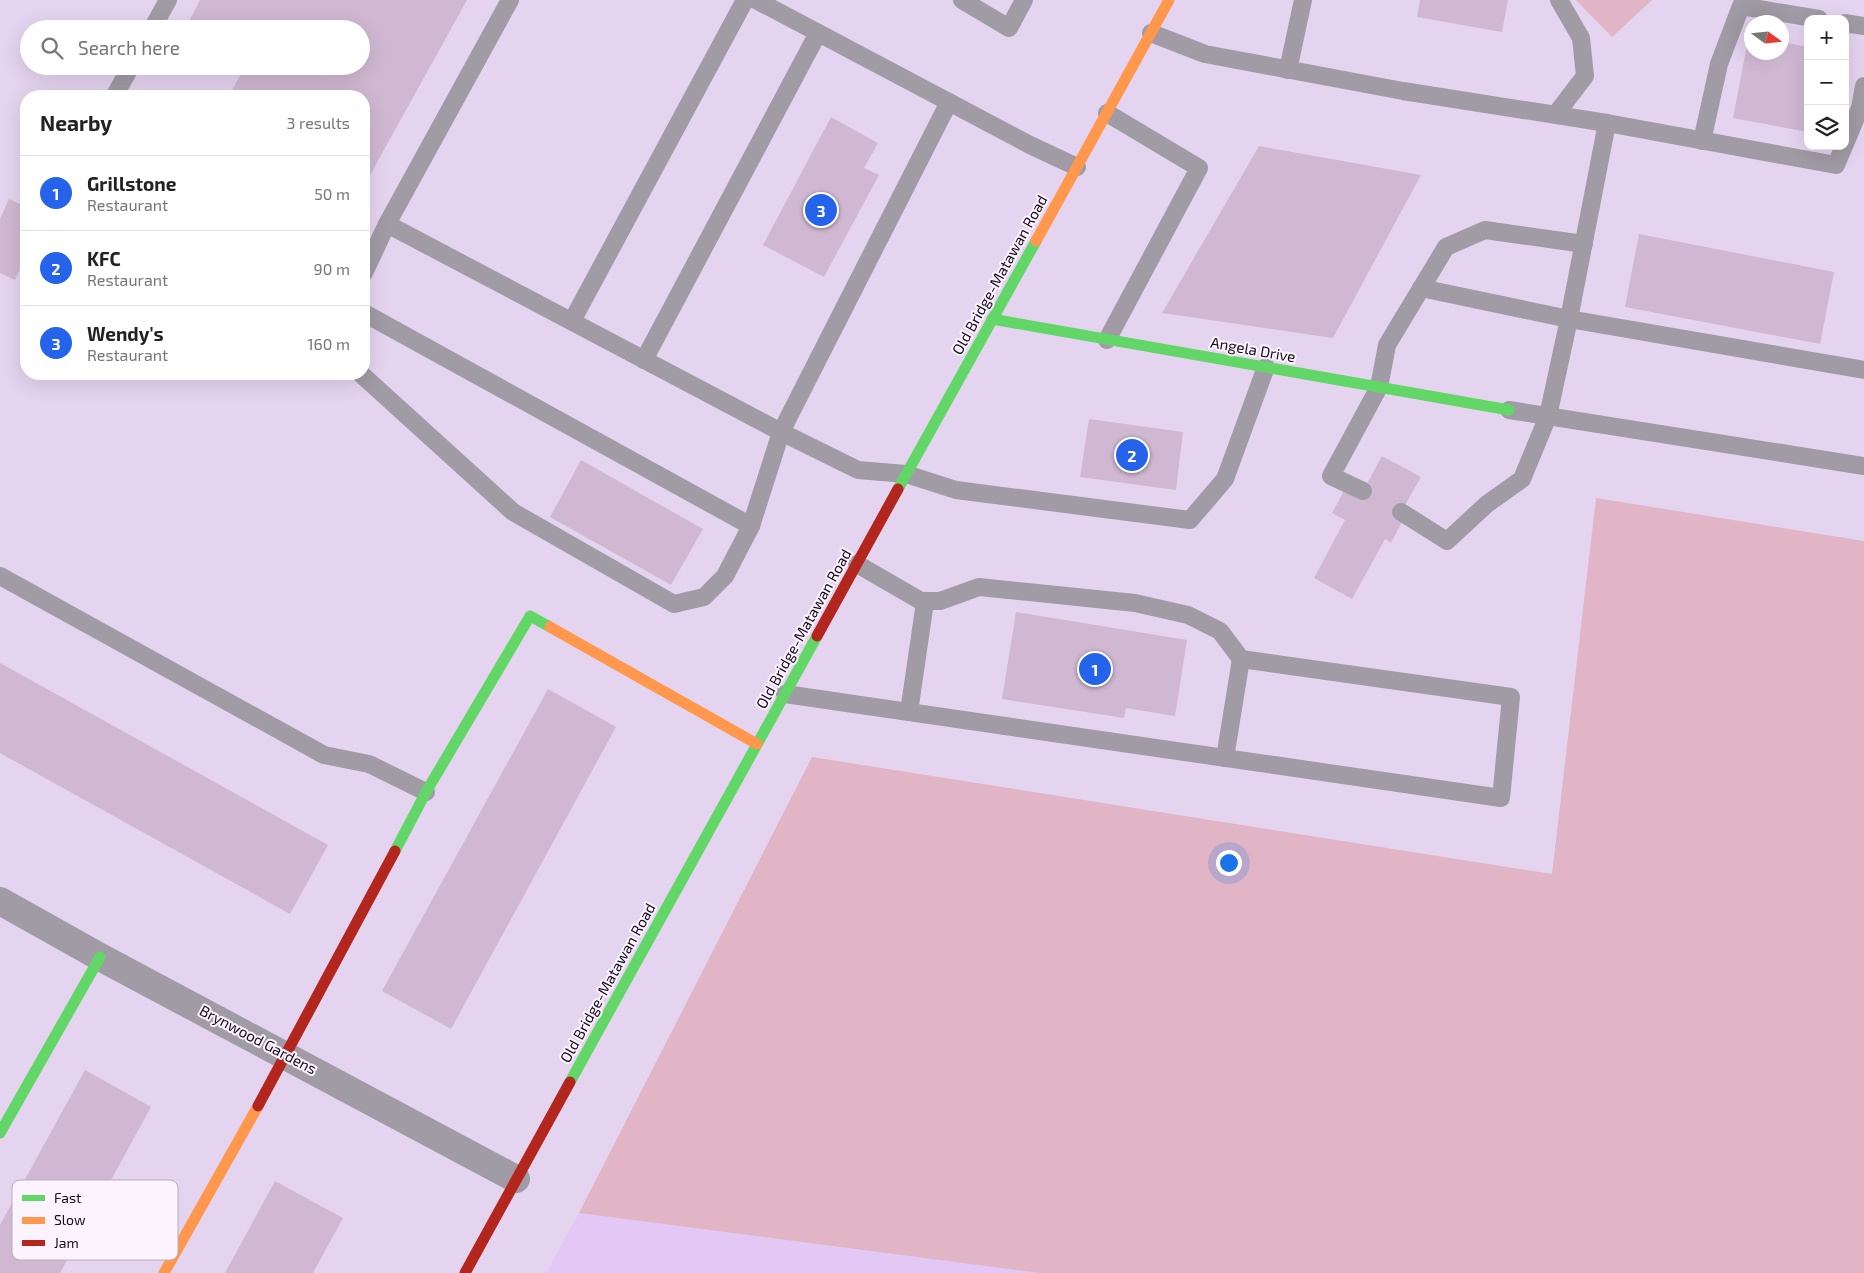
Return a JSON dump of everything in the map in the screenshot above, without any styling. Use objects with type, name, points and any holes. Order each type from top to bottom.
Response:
[{"type":"street","name":"Old Bridge-Matawan Road","points":[[465,1273],[1169,0]]},
{"type":"street","name":"Angela Drive","points":[[992,319],[1509,410]]},
{"type":"street","points":[[178,1248],[286,1055],[426,792],[530,616],[757,744]]},
{"type":"street","name":"Brynwood Gardens","points":[[0,902],[516,1179]]},
{"type":"street","points":[[0,1133],[100,957]]},
{"type":"street","points":[[164,1273],[171,1260]]},
{"type":"lane","points":[[157,20],[168,0]]},
{"type":"lane","points":[[370,261],[387,224],[510,0]]},
{"type":"lane","points":[[572,320],[745,0]]},
{"type":"lane","points":[[756,0],[1030,145],[1076,167]]},
{"type":"lane","points":[[962,0],[1009,28],[1024,0]]},
{"type":"lane","points":[[1288,70],[1303,0]]},
{"type":"lane","points":[[1556,114],[1585,76],[1581,38],[1558,0]]},
{"type":"lane","points":[[1702,141],[1719,64],[1741,6],[1804,16]]},
{"type":"lane","points":[[1849,24],[1864,26]]},
{"type":"lane","points":[[644,360],[818,33]]},
{"type":"lane","points":[[1151,33],[1205,54],[1288,70],[1403,91],[1556,114],[1836,165],[1843,150]]},
{"type":"lane","points":[[118,90],[126,75]]},
{"type":"lane","points":[[1849,135],[1860,108],[1864,86]]},
{"type":"lane","points":[[367,380],[514,512],[674,604],[704,597],[725,576],[751,526],[781,432],[949,102]]},
{"type":"lane","points":[[1107,113],[1199,168],[1107,340]]},
{"type":"lane","points":[[1402,512],[1447,541],[1487,504],[1522,479],[1548,416],[1607,123]]},
{"type":"lane","points":[[387,224],[781,432],[858,470],[906,474],[956,490],[1190,520],[1225,479],[1266,367]]},
{"type":"lane","points":[[1362,491],[1331,476],[1379,387],[1387,345],[1446,247],[1485,230],[1584,244]]},
{"type":"lane","points":[[1421,288],[1569,318],[1864,370]]},
{"type":"lane","points":[[370,316],[751,526]]},
{"type":"lane","points":[[1509,410],[1864,466]]},
{"type":"lane","points":[[785,694],[1501,798],[1511,697],[1241,659],[1220,631],[1188,615],[1135,604],[979,587],[940,601],[921,602],[857,564]]},
{"type":"lane","points":[[0,576],[324,754],[369,764],[426,792]]},
{"type":"lane","points":[[909,712],[925,602]]},
{"type":"lane","points":[[1225,758],[1241,659]]},
{"type":"shaded area","points":[[1576,0],[1652,0],[1612,37]]},
{"type":"shaded area","points":[[1596,498],[1864,541],[1864,1273],[1040,1273],[579,1213],[812,757],[1552,874]]},
{"type":"shaded area","points":[[579,1213],[1040,1273],[546,1273]]},
{"type":"building","points":[[200,0],[467,0],[370,175],[370,90],[232,90],[240,75],[370,75],[370,20],[190,20]]},
{"type":"building","points":[[1420,0],[1508,0],[1502,32],[1417,17]]},
{"type":"building","points":[[1789,43],[1804,46],[1804,131],[1733,118],[1744,60],[1789,60]]},
{"type":"building","points":[[831,117],[878,143],[864,168],[879,175],[824,277],[763,245]]},
{"type":"building","points":[[1259,146],[1421,175],[1333,338],[1162,313]]},
{"type":"building","points":[[9,199],[20,204],[20,269],[15,280],[0,273],[0,219]]},
{"type":"building","points":[[1639,234],[1834,272],[1820,344],[1625,307]]},
{"type":"building","points":[[1089,419],[1183,432],[1176,490],[1080,477]]},
{"type":"building","points":[[1382,456],[1421,477],[1397,519],[1403,520],[1391,543],[1385,539],[1352,599],[1314,578],[1345,520],[1332,513],[1345,489],[1363,491]]},
{"type":"building","points":[[581,460],[703,529],[671,585],[550,517]]},
{"type":"building","points":[[1016,612],[1187,640],[1175,716],[1126,708],[1124,718],[1002,699]]},
{"type":"building","points":[[0,663],[328,845],[290,914],[0,753]]},
{"type":"building","points":[[548,689],[616,727],[451,1029],[382,991]]},
{"type":"building","points":[[85,1070],[151,1107],[111,1180],[25,1180]]},
{"type":"building","points":[[275,1181],[343,1218],[313,1273],[225,1273]]},
{"type":"building","points":[[12,1203],[12,1260],[67,1260],[60,1273],[0,1273],[0,1225]]},
{"type":"traffic: fast","points":[[898,489],[1036,241]]},
{"type":"traffic: fast","points":[[992,319],[1509,410]]},
{"type":"traffic: fast","points":[[395,851],[426,792],[530,616],[550,627]]},
{"type":"traffic: fast","points":[[570,1082],[817,636]]},
{"type":"traffic: fast","points":[[0,1133],[100,957]]},
{"type":"traffic: slow","points":[[1036,241],[1169,0]]},
{"type":"traffic: slow","points":[[550,627],[757,744]]},
{"type":"traffic: slow","points":[[178,1248],[258,1106]]},
{"type":"traffic: slow","points":[[164,1273],[171,1260]]},
{"type":"traffic: jam","points":[[817,636],[898,489]]},
{"type":"traffic: jam","points":[[258,1106],[395,851]]},
{"type":"traffic: jam","points":[[465,1273],[570,1082]]},
{"type":"place","name":"Wendy's","points":[[821,210]]},
{"type":"place","name":"KFC","points":[[1132,455]]},
{"type":"place","name":"Grillstone","points":[[1095,669]]}]
